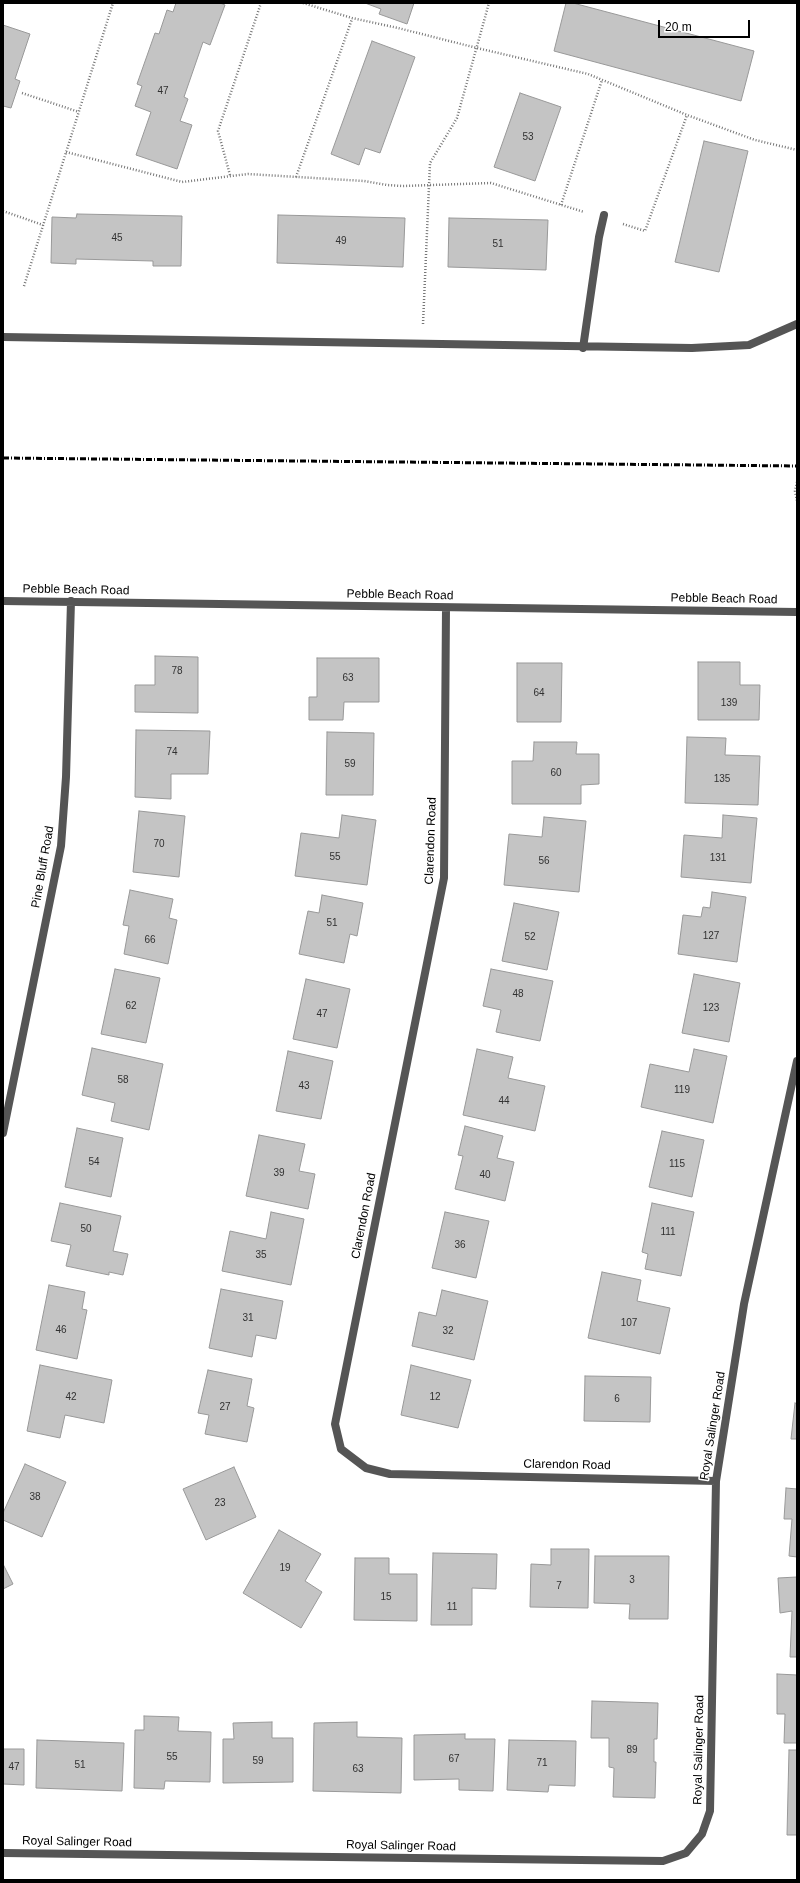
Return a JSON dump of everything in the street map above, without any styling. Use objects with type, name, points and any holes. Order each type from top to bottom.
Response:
[{"type":"street","points":[[583,348],[599,237],[604,217]]},
{"type":"street","points":[[3,338],[583,348],[692,348],[749,345],[797,324]]},
{"type":"street","name":"Pebble Beach Road","points":[[3,601],[797,612]]},
{"type":"street","name":"Pine Bluff Road","points":[[3,1133],[61,846],[66,777],[71,601]]},
{"type":"street","name":"Clarendon Road","points":[[446,608],[444,878],[335,1424],[341,1449],[366,1468],[390,1474],[716,1481]]},
{"type":"street","name":"Royal Salinger Road","points":[[3,1853],[663,1861],[686,1853],[702,1834],[710,1811],[716,1481],[744,1304],[797,1061]]},
{"type":"path","points":[[24,286],[113,3]]},
{"type":"path","points":[[230,175],[218,131],[261,3]]},
{"type":"path","points":[[303,3],[352,18],[588,74],[687,115],[755,140],[797,150]]},
{"type":"path","points":[[422,345],[430,163],[457,118],[489,3]]},
{"type":"path","points":[[296,177],[352,18]]},
{"type":"path","points":[[561,205],[602,80]]},
{"type":"path","points":[[22,93],[79,112]]},
{"type":"path","points":[[66,152],[182,182],[248,174],[364,181],[387,185],[491,183],[645,231],[687,115]]},
{"type":"path","points":[[3,211],[43,225]]},
{"type":"path","points":[[797,482],[795,491],[797,501]]},
{"type":"building","points":[[176,3],[220,3],[225,5],[210,45],[203,42],[184,97],[188,99],[180,121],[192,125],[177,169],[136,155],[151,112],[135,106],[142,86],[137,84],[155,33],[159,34],[167,10],[173,12]]},
{"type":"building","points":[[365,3],[414,3],[407,24],[379,14],[381,9]]},
{"type":"building","points":[[566,3],[573,3],[754,51],[741,101],[554,51]]},
{"type":"building","points":[[3,25],[30,34],[15,79],[20,81],[11,108],[3,106]]},
{"type":"building","points":[[372,41],[415,57],[380,153],[365,148],[359,165],[331,154]]},
{"type":"building","points":[[520,93],[561,107],[535,181],[494,167]]},
{"type":"building","points":[[704,141],[748,151],[719,272],[675,262]]},
{"type":"building","points":[[77,214],[182,216],[181,266],[153,266],[153,261],[76,259],[76,264],[51,263],[52,217],[76,218]]},
{"type":"building","points":[[278,215],[405,218],[403,267],[277,263]]},
{"type":"building","points":[[449,218],[548,220],[546,270],[448,267]]},
{"type":"building","points":[[155,656],[198,657],[198,713],[135,712],[135,685],[155,685]]},
{"type":"building","points":[[317,658],[379,658],[379,702],[344,702],[343,720],[309,720],[309,697],[317,697]]},
{"type":"building","points":[[698,662],[740,662],[740,685],[760,685],[759,720],[698,720]]},
{"type":"building","points":[[517,663],[562,663],[561,722],[517,722]]},
{"type":"building","points":[[136,730],[210,731],[208,774],[171,774],[171,799],[135,797]]},
{"type":"building","points":[[327,732],[374,733],[373,795],[326,795]]},
{"type":"building","points":[[687,737],[726,738],[725,755],[760,756],[758,805],[685,803]]},
{"type":"building","points":[[534,742],[577,742],[576,754],[599,754],[599,784],[581,785],[581,804],[512,804],[512,761],[533,761]]},
{"type":"building","points":[[139,811],[185,816],[179,877],[133,872]]},
{"type":"building","points":[[342,815],[376,820],[367,885],[295,876],[301,833],[339,838]]},
{"type":"building","points":[[723,815],[757,818],[751,883],[681,877],[684,835],[722,838]]},
{"type":"building","points":[[544,817],[586,821],[579,892],[504,885],[509,834],[542,837]]},
{"type":"building","points":[[130,890],[173,899],[169,918],[177,920],[168,964],[124,954],[129,926],[123,925]]},
{"type":"building","points":[[712,892],[746,897],[737,962],[678,954],[683,915],[701,917],[703,907],[710,908]]},
{"type":"building","points":[[322,895],[363,903],[357,936],[350,934],[344,963],[299,954],[308,911],[319,913]]},
{"type":"building","points":[[514,903],[559,912],[547,970],[502,961]]},
{"type":"building","points":[[115,969],[160,978],[146,1043],[101,1034]]},
{"type":"building","points":[[491,969],[553,981],[540,1041],[496,1032],[501,1010],[483,1006]]},
{"type":"building","points":[[694,974],[740,983],[729,1042],[682,1033]]},
{"type":"building","points":[[306,979],[350,989],[337,1048],[293,1039]]},
{"type":"building","points":[[92,1048],[163,1064],[149,1130],[111,1121],[115,1103],[82,1095]]},
{"type":"building","points":[[477,1049],[513,1057],[508,1078],[545,1086],[535,1131],[463,1115]]},
{"type":"building","points":[[694,1049],[727,1056],[713,1123],[641,1107],[650,1064],[689,1072]]},
{"type":"building","points":[[288,1051],[333,1061],[321,1119],[276,1111]]},
{"type":"building","points":[[465,1126],[503,1136],[497,1158],[514,1162],[505,1201],[455,1189],[463,1156],[458,1155]]},
{"type":"building","points":[[77,1128],[123,1138],[111,1197],[65,1187]]},
{"type":"building","points":[[662,1131],[704,1140],[692,1197],[649,1187]]},
{"type":"building","points":[[259,1135],[305,1144],[299,1171],[315,1174],[308,1209],[246,1196]]},
{"type":"building","points":[[60,1203],[121,1216],[113,1251],[128,1254],[123,1275],[109,1272],[109,1275],[66,1266],[71,1245],[51,1241]]},
{"type":"building","points":[[652,1203],[694,1212],[681,1276],[645,1269],[648,1254],[642,1252]]},
{"type":"building","points":[[271,1212],[304,1219],[291,1285],[222,1271],[230,1231],[266,1239]]},
{"type":"building","points":[[445,1212],[489,1221],[476,1278],[432,1268]]},
{"type":"building","points":[[602,1272],[641,1280],[637,1301],[670,1308],[660,1354],[588,1338]]},
{"type":"building","points":[[49,1285],[85,1292],[82,1309],[87,1310],[77,1359],[36,1350]]},
{"type":"building","points":[[221,1289],[283,1301],[276,1339],[256,1335],[252,1357],[209,1348]]},
{"type":"building","points":[[442,1290],[488,1301],[474,1360],[412,1346],[419,1312],[436,1316]]},
{"type":"building","points":[[40,1365],[112,1380],[104,1423],[65,1415],[60,1438],[27,1431]]},
{"type":"building","points":[[411,1365],[471,1380],[458,1428],[401,1415]]},
{"type":"building","points":[[208,1370],[252,1379],[247,1406],[254,1408],[247,1442],[205,1434],[209,1415],[198,1413]]},
{"type":"building","points":[[585,1376],[651,1377],[650,1422],[584,1421]]},
{"type":"building","points":[[795,1403],[797,1404],[797,1439],[791,1439]]},
{"type":"building","points":[[25,1464],[66,1482],[42,1537],[3,1520],[3,1513]]},
{"type":"building","points":[[234,1467],[256,1517],[206,1540],[183,1489]]},
{"type":"building","points":[[786,1488],[797,1489],[797,1557],[789,1556],[792,1519],[784,1519]]},
{"type":"building","points":[[279,1530],[321,1554],[305,1581],[322,1592],[301,1628],[243,1593]]},
{"type":"building","points":[[551,1549],[589,1549],[588,1608],[530,1607],[531,1564],[551,1565]]},
{"type":"building","points":[[433,1553],[497,1554],[496,1589],[472,1588],[472,1625],[431,1625]]},
{"type":"building","points":[[595,1556],[669,1556],[668,1619],[629,1619],[630,1604],[594,1603]]},
{"type":"building","points":[[355,1558],[389,1558],[389,1574],[417,1574],[417,1621],[354,1620]]},
{"type":"building","points":[[3,1564],[13,1584],[3,1589]]},
{"type":"building","points":[[797,1577],[797,1657],[790,1657],[792,1611],[780,1613],[778,1578]]},
{"type":"building","points":[[777,1674],[797,1675],[797,1743],[784,1743],[785,1714],[777,1714]]},
{"type":"building","points":[[592,1701],[658,1703],[657,1739],[654,1739],[654,1762],[656,1762],[655,1798],[613,1797],[614,1768],[609,1767],[609,1738],[591,1738]]},
{"type":"building","points":[[144,1716],[179,1717],[178,1731],[211,1732],[210,1782],[165,1781],[164,1789],[134,1788],[135,1730],[144,1730]]},
{"type":"building","points":[[272,1722],[272,1738],[293,1738],[293,1782],[223,1783],[223,1739],[234,1739],[233,1723]]},
{"type":"building","points":[[357,1722],[357,1737],[402,1738],[401,1793],[313,1791],[314,1723]]},
{"type":"building","points":[[465,1734],[465,1739],[495,1739],[493,1791],[459,1790],[459,1779],[414,1780],[414,1735]]},
{"type":"building","points":[[37,1740],[124,1743],[122,1791],[36,1788]]},
{"type":"building","points":[[509,1740],[576,1741],[575,1786],[549,1785],[548,1792],[507,1790]]},
{"type":"building","points":[[3,1749],[24,1749],[24,1785],[3,1784]]},
{"type":"building","points":[[789,1750],[797,1750],[797,1835],[787,1835]]},
{"type":"railway","points":[[3,458],[797,466]]}]
